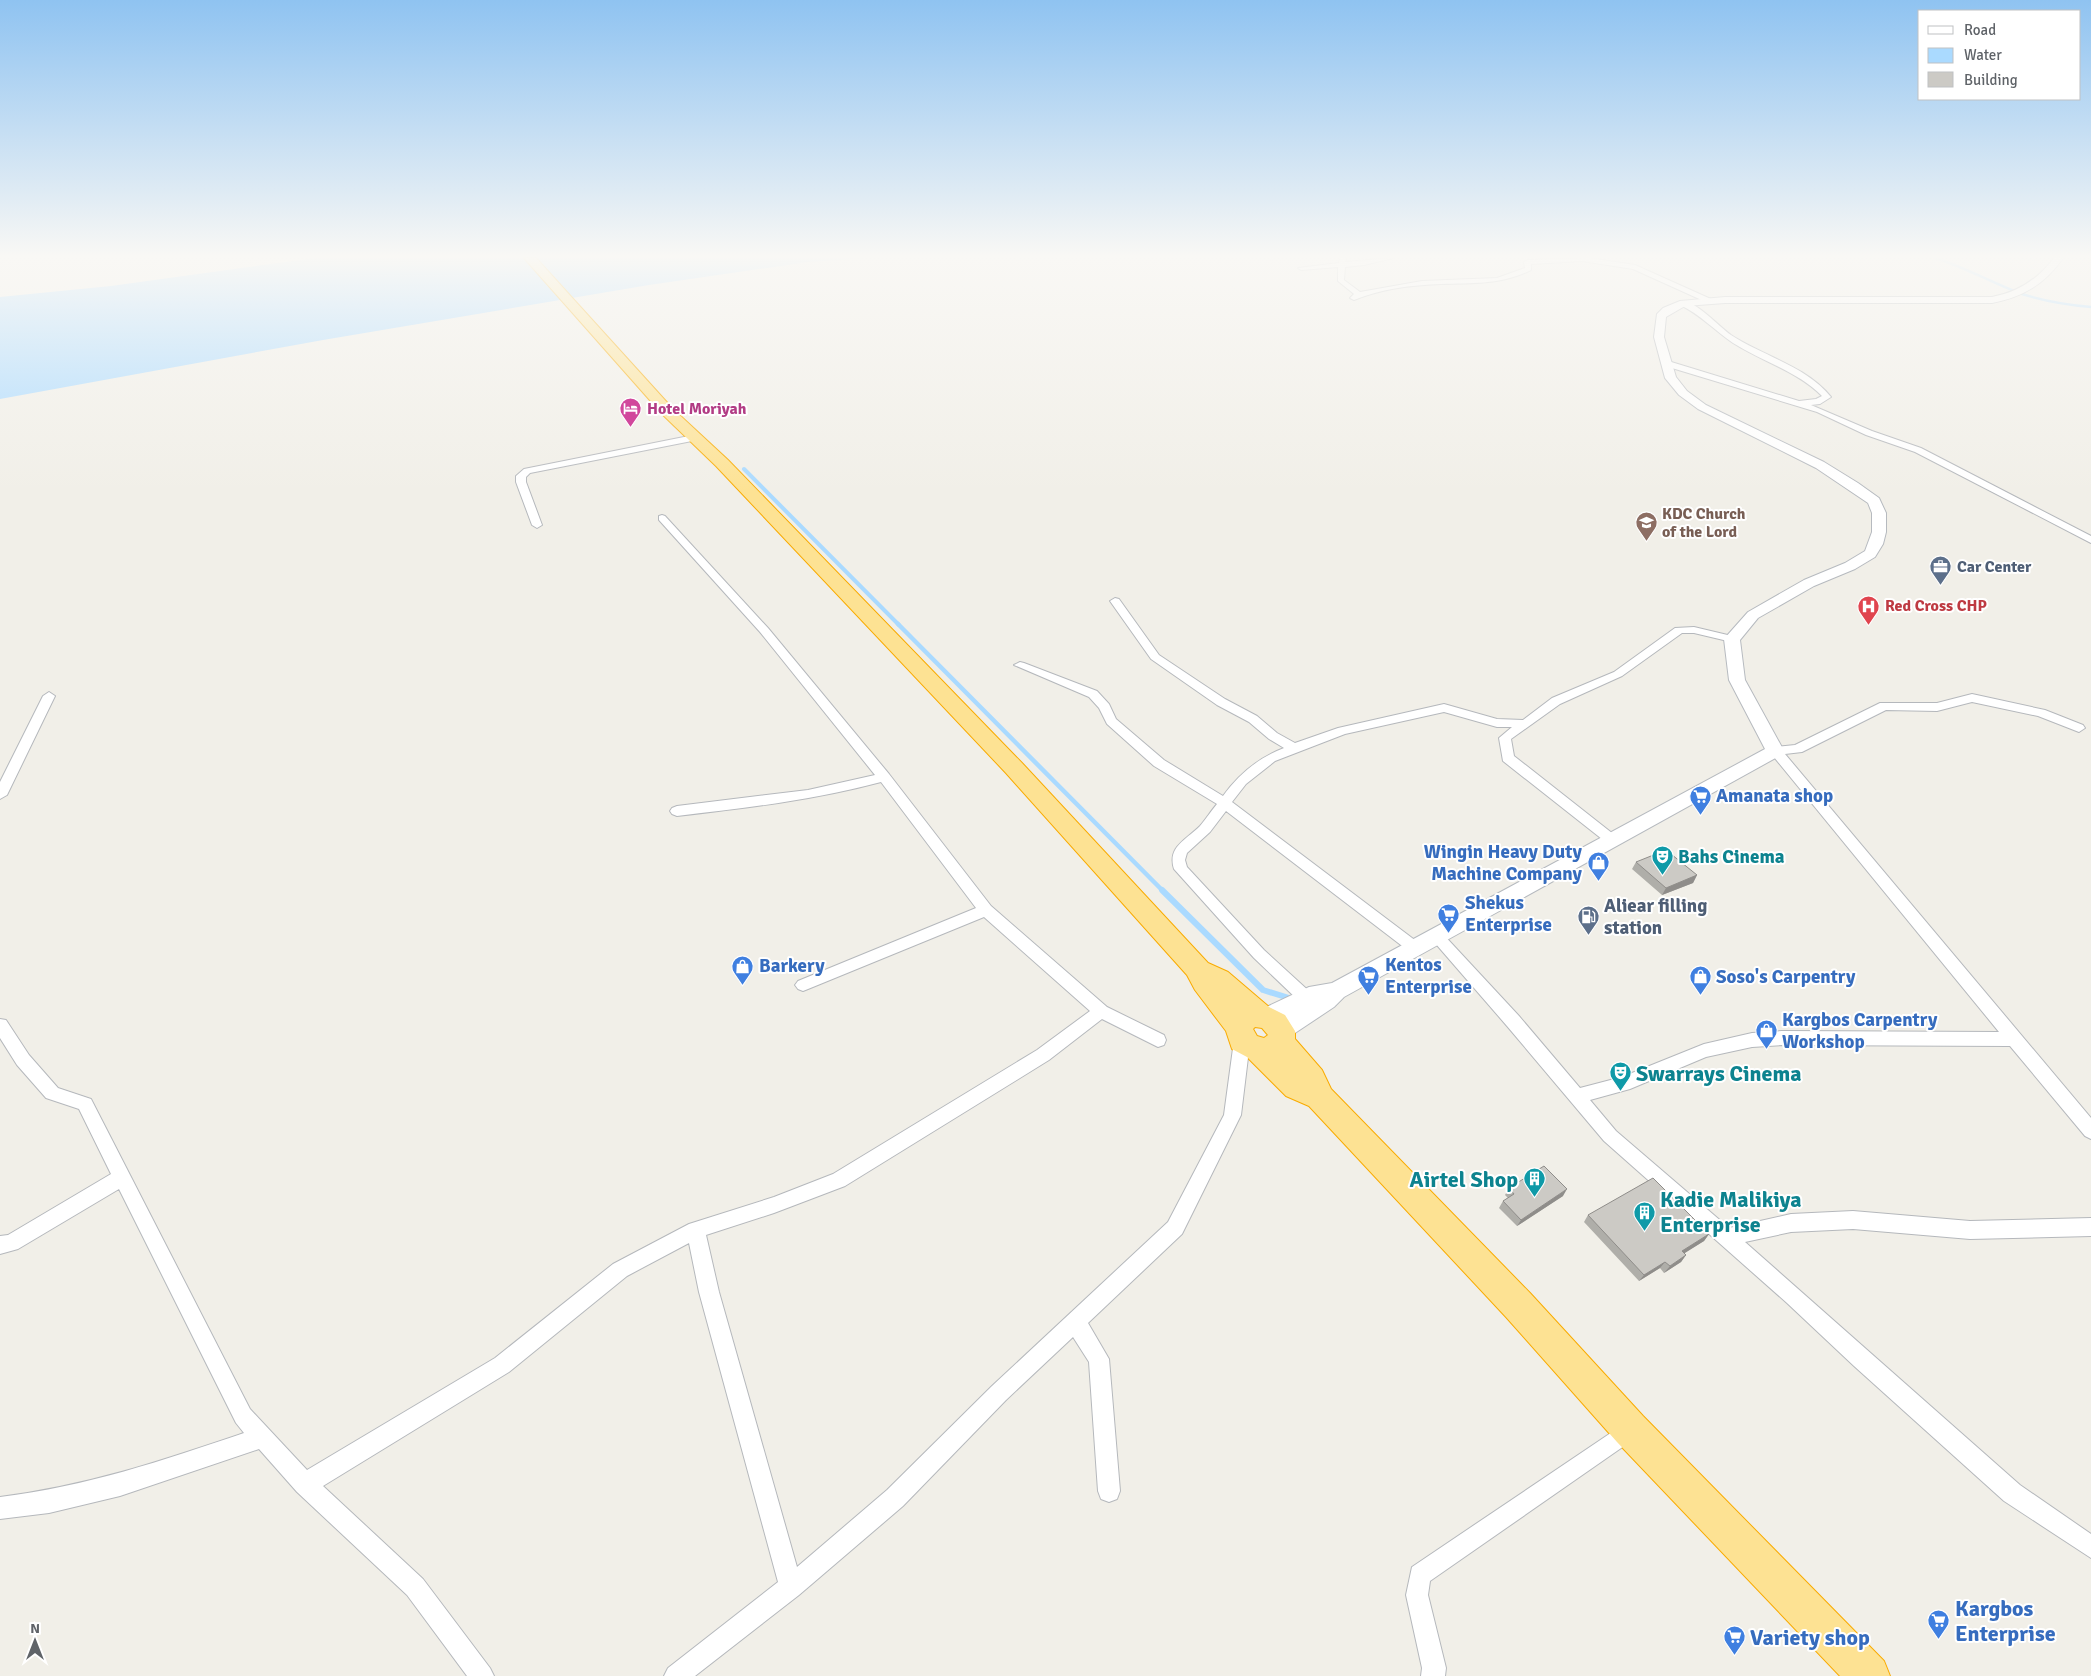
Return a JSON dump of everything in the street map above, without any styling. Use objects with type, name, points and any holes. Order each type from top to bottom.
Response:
[{"type":"highway","points":[[601,336],[661,405],[722,463],[1007,761],[1198,969],[1204,983],[1261,1032],[1296,1087],[1319,1097],[1518,1305],[1630,1430],[1869,1676]]},
{"type":"main road","points":[[1261,1032],[1326,1001],[1336,991],[1775,751],[1737,680],[1732,639],[1753,615],[1809,584],[1850,566],[1870,554],[1876,544],[1879,532],[1879,513],[1874,501],[1820,465],[1702,407],[1683,393],[1672,378],[1665,363],[1659,336]]},
{"type":"main road","points":[[1261,1032],[1305,997],[1317,993],[1336,991]]},
{"type":"street","points":[[1728,336],[1799,374],[1820,388],[1828,397],[1817,402],[1798,403]]},
{"type":"street","points":[[1665,363],[1828,413],[1868,433],[1918,450],[2091,540]]},
{"type":"street","points":[[537,526],[521,482],[520,476],[527,471],[694,438]]},
{"type":"street","points":[[662,518],[764,630],[884,777],[986,910],[1100,1011],[1158,1040]]},
{"type":"street","points":[[1115,601],[1155,657],[1221,702],[1254,719],[1273,736],[1294,748]]},
{"type":"street","points":[[1612,840],[1508,758],[1505,738],[1556,701],[1618,674],[1679,630],[1694,630],[1732,639]]},
{"type":"street","points":[[1020,665],[1093,694],[1105,707],[1111,721],[1160,763],[1225,803],[1415,948]]},
{"type":"street","points":[[0,795],[49,696]]},
{"type":"street","points":[[1775,751],[1798,749],[1884,706],[1937,706],[1972,698],[2041,713],[2079,728]]},
{"type":"street","points":[[1305,997],[1259,954],[1182,869],[1178,860],[1180,851],[1205,829],[1241,781],[1270,758],[1294,748],[1342,731],[1444,708],[1496,723],[1526,724]]},
{"type":"street","points":[[1775,751],[2013,1040],[2091,1131]]},
{"type":"street","points":[[677,811],[816,793],[884,777]]},
{"type":"street","points":[[802,986],[986,910]]},
{"type":"street","points":[[1436,936],[1513,1021],[1610,1136],[1726,1236],[2012,1493],[2091,1547]]},
{"type":"street","points":[[305,1484],[502,1364],[620,1270],[696,1230],[774,1205],[839,1180],[1043,1055],[1100,1011]]},
{"type":"street","points":[[0,1025],[23,1060],[52,1093],[85,1104],[243,1416],[305,1484],[414,1588],[482,1676]]},
{"type":"street","points":[[676,1676],[791,1587],[894,1498],[999,1392],[1175,1228],[1232,1115],[1261,1032]]},
{"type":"street","points":[[1576,1096],[1624,1084],[1704,1051],[1752,1040],[1782,1038],[2013,1040]]},
{"type":"street","points":[[0,1245],[12,1243],[122,1177]]},
{"type":"street","points":[[1726,1236],[1791,1223],[1853,1220],[1970,1230],[2091,1227]]},
{"type":"street","points":[[696,1230],[709,1292],[791,1587]]},
{"type":"street","points":[[1075,1321],[1098,1359],[1102,1379],[1109,1491]]},
{"type":"street","points":[[1433,1676],[1434,1668],[1417,1595],[1420,1575],[1630,1430]]},
{"type":"street","points":[[0,1508],[49,1502],[120,1485],[264,1437]]},
{"type":"water","points":[[0,336],[345,336],[323,340],[0,399]]},
{"type":"building","points":[[1666,850],[1697,875],[1666,888],[1636,862]]},
{"type":"building","name":"Airtel Shop","points":[[1544,1166],[1567,1189],[1521,1220],[1503,1201],[1514,1194],[1509,1188]]},
{"type":"building","name":"Kadie Malikiya Enterprise","points":[[1653,1178],[1709,1234],[1682,1251],[1686,1255],[1670,1266],[1665,1262],[1644,1275],[1588,1215]]},
{"type":"waterway","points":[[744,469],[899,625]]},
{"type":"waterway","points":[[898,624],[1162,890]]},
{"type":"waterway","points":[[1162,890],[1263,990],[1289,998]]},
{"type":"place","name":"Hotel Moriyah","points":[[631,428]]},
{"type":"place","name":"KDC Church of the Lord","points":[[1646,542]]},
{"type":"place","name":"Car Center","points":[[1941,586]]},
{"type":"place","name":"Red Cross CHP","points":[[1869,625]]},
{"type":"place","name":"Amanata shop","points":[[1700,815]]},
{"type":"place","name":"Bahs Cinema","points":[[1662,876]]},
{"type":"place","name":"Wingin Heavy Duty Machine Company","points":[[1598,882]]},
{"type":"place","name":"Shekus Enterprise","points":[[1449,933]]},
{"type":"place","name":"Aliear filling station","points":[[1588,936]]},
{"type":"place","name":"Barkery","points":[[743,985]]},
{"type":"place","name":"Kentos Enterprise","points":[[1369,995]]},
{"type":"place","name":"Soso's Carpentry","points":[[1700,996]]},
{"type":"place","name":"Kargbos Carpentry Workshop","points":[[1766,1050]]},
{"type":"place","name":"Swarrays Cinema","points":[[1620,1092]]},
{"type":"place","name":"Airtel Shop","points":[[1534,1198]]},
{"type":"place","name":"Kadie Malikiya Enterprise","points":[[1644,1231]]},
{"type":"place","name":"Kargbos Enterprise","points":[[1939,1640]]},
{"type":"place","name":"Variety shop","points":[[1734,1656]]}]
